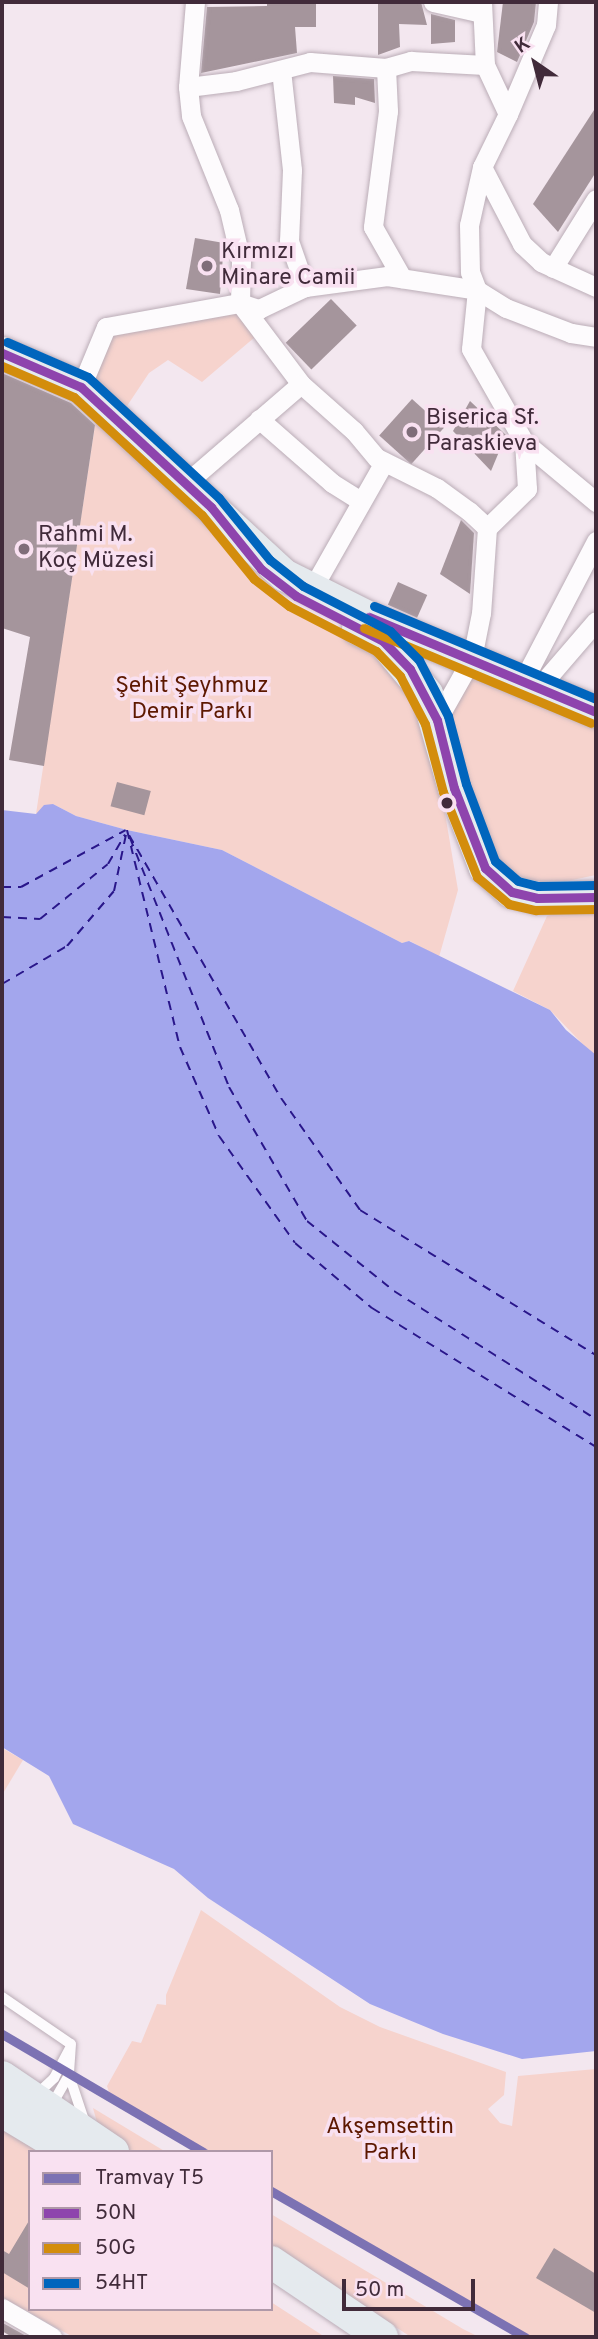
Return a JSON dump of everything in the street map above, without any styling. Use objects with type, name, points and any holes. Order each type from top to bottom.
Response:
[{"type":"main road","points":[[2,353],[81,387],[284,575],[372,619],[533,682],[596,712]]},
{"type":"main road","points":[[211,507],[261,569],[287,589],[383,641],[410,669],[437,720],[454,788],[485,868],[512,892],[537,898],[596,897]]},
{"type":"main road","points":[[2,2077],[42,2101],[79,2142]]},
{"type":"main road","points":[[2,2108],[42,2101]]},
{"type":"main road","points":[[2,2108],[79,2142],[106,2150]]},
{"type":"main road","points":[[273,2263],[382,2337]]},
{"type":"main road","points":[[273,2288],[344,2337]]},
{"type":"street","points":[[195,2],[188,87],[201,147],[229,210],[241,261],[240,303],[301,384],[384,462],[438,488],[487,528]]},
{"type":"street","points":[[433,2],[482,7],[485,65],[508,114]]},
{"type":"street","points":[[548,2],[546,25],[482,167],[469,225],[470,272],[477,290],[471,349],[524,442],[596,502]]},
{"type":"street","points":[[188,87],[310,62],[386,68],[411,61],[485,65]]},
{"type":"street","points":[[386,68],[387,111],[373,227],[402,278]]},
{"type":"street","points":[[281,70],[292,170],[289,241],[305,287]]},
{"type":"street","points":[[482,167],[522,244],[553,268],[596,287]]},
{"type":"street","points":[[553,268],[596,199]]},
{"type":"street","points":[[81,387],[106,327],[240,303],[259,309],[305,287],[387,276],[477,290],[506,308],[571,333],[596,337]]},
{"type":"street","points":[[185,484],[301,384]]},
{"type":"street","points":[[259,419],[332,483],[359,500]]},
{"type":"street","points":[[437,720],[472,658],[481,613],[487,528],[527,489],[524,442]]},
{"type":"street","points":[[312,589],[359,500],[384,462]]},
{"type":"street","points":[[533,682],[596,541]]},
{"type":"street","points":[[533,682],[596,621]]},
{"type":"street","points":[[2,2308],[52,2337]]},
{"type":"lane","points":[[2,1997],[71,2044]]},
{"type":"lane","points":[[71,2044],[69,2075],[79,2142]]},
{"type":"lane","points":[[42,2101],[71,2044]]},
{"type":"lane","points":[[42,2101],[69,2075]]},
{"type":"green space","points":[[235,309],[255,337],[202,382],[168,360],[149,373],[127,406],[94,380],[109,335]]},
{"type":"green space","name":"Şehit Şeyhmuz Demir Parkı","points":[[96,419],[291,606],[384,655],[430,725],[458,890],[439,957],[410,941],[402,943],[222,850],[127,830],[76,816],[53,804],[36,814]]},
{"type":"green space","points":[[469,664],[596,726],[596,875],[558,883],[532,883],[505,868],[486,837],[442,712]]},
{"type":"green space","points":[[596,900],[596,1058],[550,1010],[513,991],[547,916]]},
{"type":"green space","points":[[2,1748],[23,1760],[2,1795]]},
{"type":"green space","name":"Akşemsettin Parkı","points":[[201,1910],[340,2007],[380,2027],[506,2072],[504,2095],[488,2109],[500,2123],[512,2126],[518,2076],[596,2069],[596,2337],[533,2337],[518,2330],[273,2192],[273,2150],[204,2150],[109,2092],[107,2086],[132,2041],[141,2043],[157,2004],[166,2005],[166,1995]]},
{"type":"green space","points":[[93,2108],[163,2150],[125,2150],[100,2133]]},
{"type":"green space","points":[[2,2125],[41,2150],[28,2150],[28,2311],[273,2311],[273,2303],[325,2337],[73,2337],[2,2297]]},
{"type":"green space","points":[[273,2215],[479,2337],[411,2337],[273,2248]]},
{"type":"water","points":[[53,804],[76,816],[127,830],[222,850],[402,943],[409,941],[550,1010],[566,1030],[596,1055],[596,2051],[522,2059],[443,2034],[370,2004],[208,1898],[174,1869],[73,1824],[49,1776],[2,1747],[2,810],[36,814],[44,805]]},
{"type":"building","points":[[267,2],[316,2],[316,27],[295,27],[297,53],[201,73],[207,7],[267,6]]},
{"type":"building","points":[[378,2],[421,2],[427,25],[399,24],[400,47],[378,55]]},
{"type":"building","points":[[503,2],[536,2],[534,22],[517,62],[497,52]]},
{"type":"building","points":[[431,14],[455,20],[455,42],[431,44]]},
{"type":"building","points":[[333,76],[374,79],[375,103],[355,97],[355,105],[334,103]]},
{"type":"building","points":[[596,107],[596,172],[558,232],[533,204]]},
{"type":"building","name":"Kırmızı Minare Camii","points":[[195,238],[224,243],[220,294],[186,289]]},
{"type":"building","points":[[331,299],[357,326],[311,369],[286,343]]},
{"type":"building","points":[[2,373],[71,403],[95,425],[44,766],[9,760],[30,637],[2,628]]},
{"type":"building","name":"Biserica Sf. Paraskieva","points":[[412,399],[444,428],[411,464],[379,435]]},
{"type":"building","points":[[470,401],[506,435],[491,471],[453,431]]},
{"type":"building","points":[[461,520],[474,533],[470,594],[440,574]]},
{"type":"building","points":[[398,582],[427,595],[417,618],[388,605]]},
{"type":"building","points":[[117,782],[151,791],[144,815],[111,806]]},
{"type":"building","points":[[28,2222],[28,2288],[2,2272],[2,2250],[9,2254]]},
{"type":"building","points":[[554,2248],[596,2274],[596,2313],[536,2278]]},
{"type":"building","points":[[3,2323],[28,2337],[12,2337],[2,2331]]},
{"type":"ferry route","points":[[2,887],[21,887],[126,830]]},
{"type":"ferry route","points":[[2,984],[67,946],[114,891],[127,830],[180,1047],[219,1136],[295,1243],[372,1308],[596,1447]]},
{"type":"ferry route","points":[[2,917],[40,919],[108,864],[125,834]]},
{"type":"ferry route","points":[[129,835],[281,1098],[360,1210],[596,1355]]},
{"type":"ferry route","points":[[130,838],[229,1087],[307,1221],[394,1291],[596,1419]]},
{"type":"tram line","name":"T5","points":[[2,2034],[200,2150]]},
{"type":"tram line","name":"T5","points":[[273,2192],[525,2337]]},
{"type":"transit line","name":"54HT","points":[[7,342],[88,377],[219,498],[270,560],[303,586],[390,631],[419,660],[448,716],[466,784],[495,861],[518,881],[538,886],[596,885]]},
{"type":"transit line","name":"50N","points":[[2,353],[81,387],[211,507],[261,569],[296,596],[383,641],[410,669],[437,720],[454,788],[485,868],[512,892],[537,898],[596,897]]},
{"type":"transit line","name":"50G","points":[[2,366],[74,397],[202,515],[254,579],[289,606],[376,651],[400,676],[425,724],[443,792],[477,877],[509,904],[536,910],[596,909]]},
{"type":"transit line","name":"54HT","points":[[374,606],[596,699]]},
{"type":"transit line","name":"50N","points":[[369,617],[596,712]]},
{"type":"transit line","name":"50G","points":[[364,628],[591,723]]},
{"type":"place","name":"Kırmızı Minare Camii","points":[[207,266]]},
{"type":"place","name":"Biserica Sf. Paraskieva","points":[[412,432]]},
{"type":"place","name":"Rahmi M. Koç Müzesi","points":[[24,549]]}]
